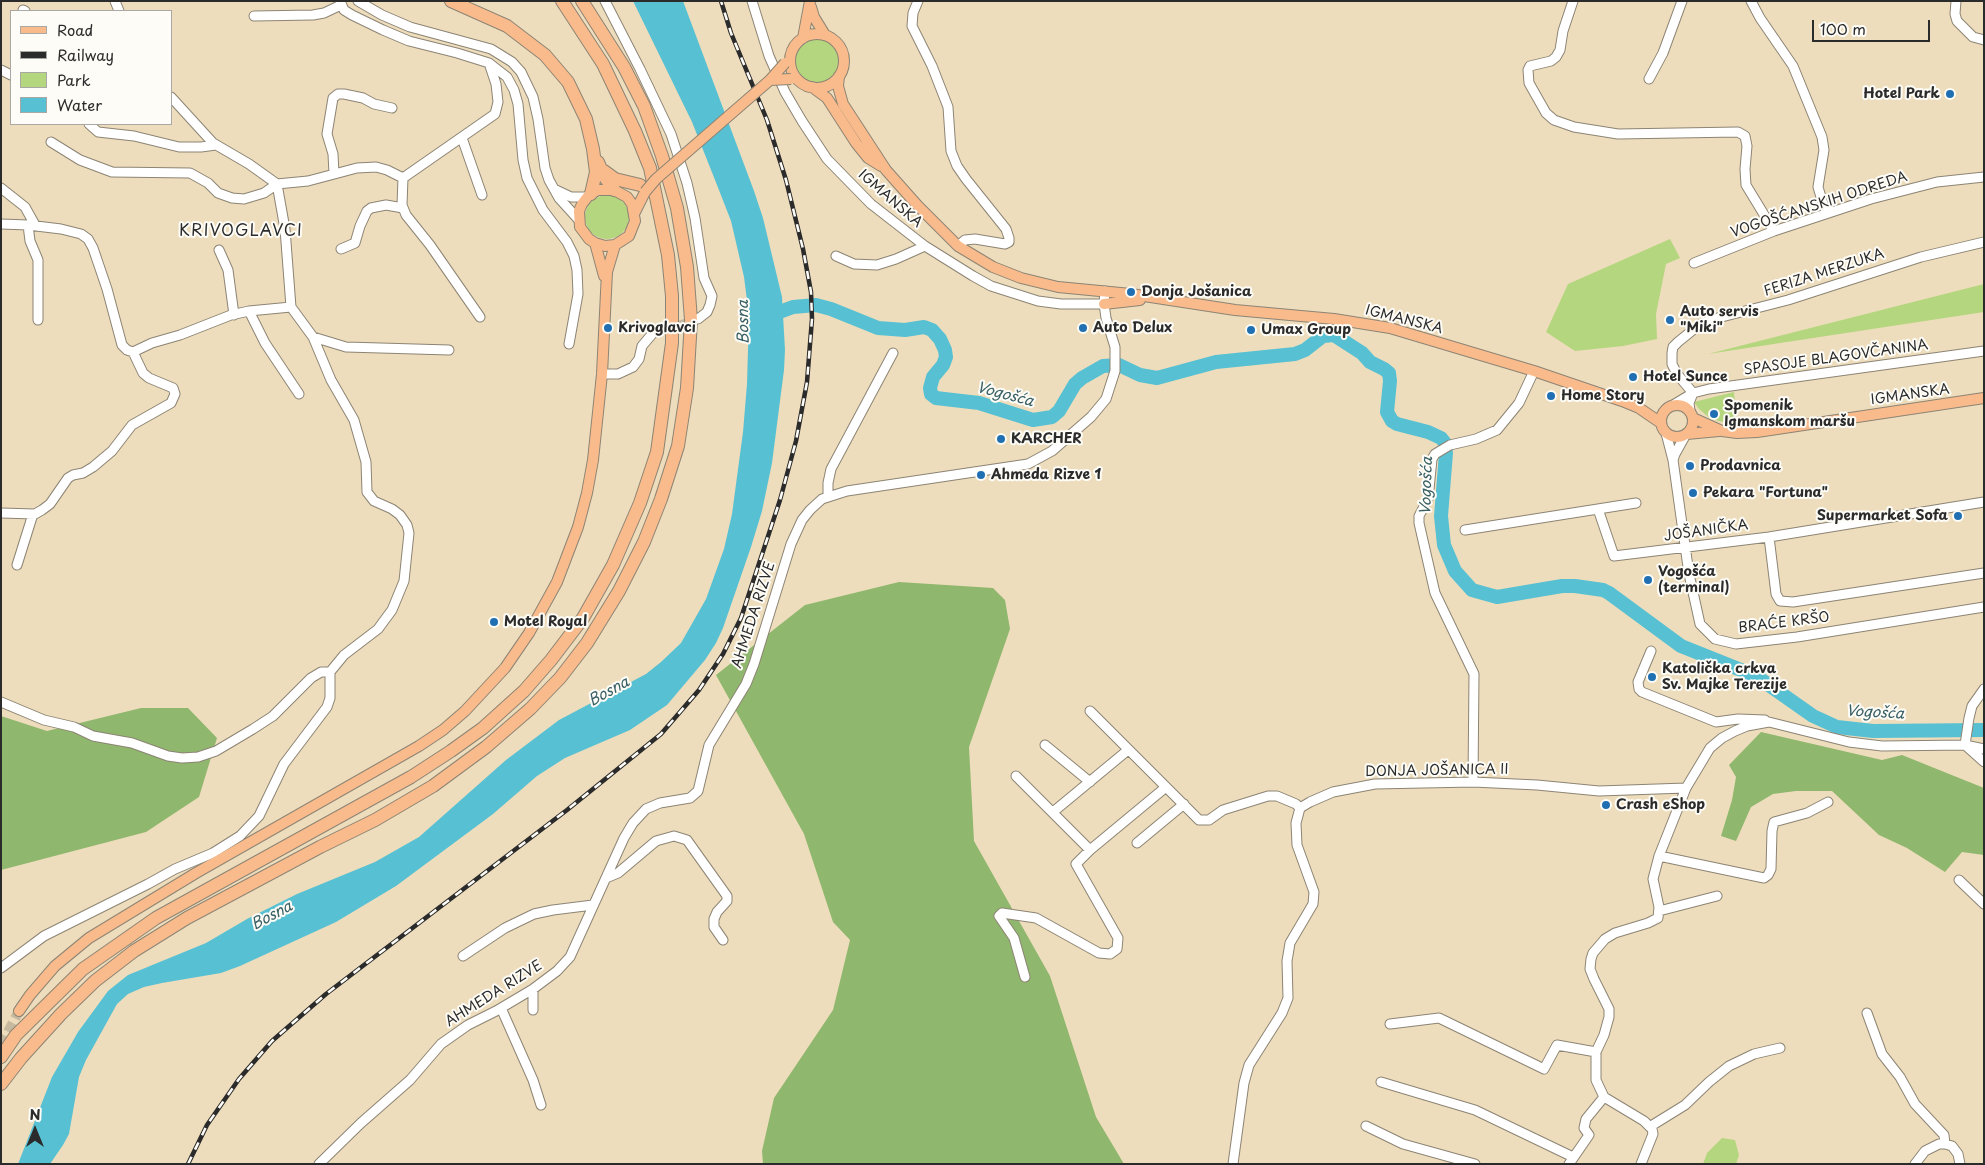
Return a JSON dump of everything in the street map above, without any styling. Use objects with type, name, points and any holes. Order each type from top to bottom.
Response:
[{"type":"highway","points":[[451,1],[507,26],[545,55],[568,82],[586,119],[593,149],[596,172],[589,195]]},
{"type":"highway","points":[[1,1056],[16,1035],[83,969],[156,918],[411,777],[483,728],[524,691],[551,660],[583,618],[612,565],[640,503],[657,452],[672,344],[671,288],[668,255],[650,168],[635,131],[603,64],[562,1]]},
{"type":"highway","points":[[1,1084],[21,1058],[61,1014],[95,981],[134,951],[196,914],[374,820],[433,786],[486,747],[530,709],[560,678],[587,644],[619,591],[644,542],[661,499],[678,446],[686,388],[691,320],[687,268],[677,208],[662,156],[644,106],[624,67],[582,1]]},
{"type":"highway","points":[[593,149],[601,168],[617,191]]},
{"type":"highway","points":[[601,168],[615,179],[642,187]]},
{"type":"main road","points":[[810,2],[814,17],[825,35],[832,39],[842,52],[844,60],[838,86],[843,104],[886,170],[914,202],[958,246],[992,267],[1021,278],[1058,288],[1105,291],[1154,298]]},
{"type":"main road","points":[[803,38],[810,2]]},
{"type":"main road","points":[[642,187],[635,212],[633,229],[622,241],[615,245],[605,246],[595,244],[584,234],[578,219],[579,211],[589,195],[598,190],[628,191],[642,187],[656,179],[770,80],[788,60],[797,42],[810,35],[825,35]]},
{"type":"main road","points":[[788,60],[796,80]]},
{"type":"main road","points":[[812,87],[827,85],[839,76]]},
{"type":"main road","points":[[770,80],[796,80],[812,87],[827,98],[868,158],[886,170]]},
{"type":"main road","points":[[617,191],[627,197],[635,212]]},
{"type":"main road","points":[[595,244],[605,282]]},
{"type":"main road","points":[[19,1011],[55,966],[69,953],[110,924],[427,741],[465,712],[505,668],[529,633],[557,582],[578,527],[593,460],[602,374],[605,282],[615,245]]},
{"type":"main road","points":[[1104,304],[1154,298]]},
{"type":"main road","name":"IGMANSKA","points":[[1154,298],[1369,324],[1432,340],[1534,371],[1639,408],[1661,424]]},
{"type":"main road","name":"IGMANSKA","points":[[1686,435],[1722,431],[1737,433],[1772,430],[1984,398]]},
{"type":"main road","points":[[1671,406],[1683,406],[1692,415],[1693,424],[1686,435],[1675,438],[1666,434],[1661,424],[1662,414],[1671,406]]},
{"type":"main road","name":"IGMANSKA","points":[[1639,408],[1671,406]]},
{"type":"main road","name":"IGMANSKA","points":[[1692,415],[1722,431]]},
{"type":"street","points":[[358,1],[382,15],[410,27],[491,48],[512,62],[524,78],[533,97],[545,168],[558,198],[578,219]]},
{"type":"street","points":[[605,1],[671,134],[687,183],[695,218],[704,278],[712,296],[707,312],[698,319]]},
{"type":"street","name":"IGMANSKA","points":[[752,1],[769,56],[786,92],[813,139],[828,159],[871,204],[925,246],[973,276],[1007,292],[1046,302],[1104,304]]},
{"type":"street","points":[[918,1],[913,13],[912,26],[932,66],[948,107],[951,151],[957,166],[1006,229],[1009,238],[1009,242],[1005,244],[996,244],[975,238],[965,240],[958,246]]},
{"type":"street","points":[[1573,1],[1563,30],[1560,50],[1556,57],[1551,61],[1530,66],[1528,70],[1529,83],[1546,113],[1554,120],[1574,128],[1618,134],[1738,132],[1744,136],[1747,146],[1744,170],[1746,185],[1774,231]]},
{"type":"street","points":[[1649,80],[1663,54],[1682,1]]},
{"type":"street","points":[[1751,1],[1760,18],[1793,66],[1822,137],[1824,150],[1818,187],[1824,207],[1831,212]]},
{"type":"street","points":[[1956,1],[1955,14],[1957,21],[1973,37],[1984,40]]},
{"type":"street","points":[[254,16],[313,15],[324,13],[340,3],[352,16],[409,41],[457,52],[489,63],[507,77],[514,90],[519,111],[523,160],[527,178],[543,210],[567,242],[574,256],[577,270],[578,294],[569,344]]},
{"type":"street","points":[[403,178],[495,114],[498,102],[496,84],[489,63]]},
{"type":"street","points":[[334,174],[333,154],[327,134],[332,98],[338,94],[344,94],[392,108]]},
{"type":"street","points":[[1,968],[44,936],[229,844],[246,831],[259,816],[284,764],[327,707],[330,698],[330,672],[344,655],[378,629],[392,610],[404,581],[409,533],[407,525],[400,515],[374,501],[367,492],[366,462],[360,435],[354,420],[331,380],[313,337],[291,307],[285,229],[277,184],[249,164],[216,145],[172,98]]},
{"type":"street","points":[[90,125],[98,132],[134,136],[179,147],[216,145]]},
{"type":"street","points":[[462,138],[482,195]]},
{"type":"street","points":[[51,142],[80,160],[112,172],[190,173],[208,183],[218,193],[232,198],[244,199],[264,193],[277,184],[308,181],[357,168],[376,167],[403,178]]},
{"type":"street","name":"VOGOŠĆANSKIH ODREDA","points":[[1694,263],[1774,231],[1898,191],[1937,182],[1984,177]]},
{"type":"street","points":[[403,178],[403,208],[414,227],[430,244],[480,317]]},
{"type":"street","points":[[1,188],[25,207],[31,225],[30,241],[38,260],[38,320]]},
{"type":"street","points":[[554,189],[571,197],[589,195]]},
{"type":"street","points":[[341,249],[355,243],[360,226],[367,211],[371,208],[386,205],[403,208]]},
{"type":"street","points":[[1,224],[61,229],[81,234],[88,239],[107,289],[122,345],[127,350],[133,352],[152,343],[180,336],[219,319],[249,311],[291,307]]},
{"type":"street","name":"FERIZA MERZUKA","points":[[1693,393],[1677,374],[1672,364],[1672,354],[1673,348],[1678,342],[1699,325],[1710,320],[1788,300],[1921,257],[1984,242]]},
{"type":"street","points":[[836,256],[854,264],[877,265],[925,246]]},
{"type":"street","points":[[219,250],[228,270],[234,315]]},
{"type":"street","name":"AHMEDA RIZVE","points":[[319,1164],[361,1122],[410,1080],[441,1044],[468,1024],[501,1008],[533,989],[557,971],[570,957],[624,838],[634,823],[646,809],[660,803],[690,798],[698,791],[709,745],[746,684],[791,544],[802,520],[810,510],[822,499],[847,491],[882,484],[1028,464],[1052,451],[1091,417],[1106,399],[1115,371],[1115,347],[1104,304],[1105,291]]},
{"type":"street","points":[[249,311],[265,344],[299,394]]},
{"type":"street","points":[[602,374],[618,374],[633,367],[639,359],[642,346],[653,333]]},
{"type":"street","points":[[313,337],[346,347],[449,350]]},
{"type":"street","name":"SPASOJE BLAGOVČANINA","points":[[1693,393],[1984,351]]},
{"type":"street","points":[[1,513],[33,514],[50,504],[68,478],[84,473],[105,457],[132,425],[167,407],[174,399],[173,388],[150,378],[143,372],[133,352]]},
{"type":"street","points":[[828,496],[831,469],[893,353]]},
{"type":"street","points":[[1473,782],[1474,674],[1434,593],[1419,516],[1428,499],[1432,460],[1438,452],[1450,445],[1476,439],[1497,430],[1520,403],[1534,371]]},
{"type":"street","points":[[1671,406],[1693,393]]},
{"type":"street","points":[[1692,415],[1689,403],[1693,393]]},
{"type":"street","name":"BRAĆE KRŠO","points":[[1666,434],[1673,460],[1685,548],[1700,624],[1715,639],[1736,644],[1797,637],[1984,607]]},
{"type":"street","points":[[1673,460],[1686,435]]},
{"type":"street","name":"JOŠANIČKA","points":[[1598,510],[1614,556],[1769,537],[1984,502]]},
{"type":"street","points":[[1465,530],[1636,503]]},
{"type":"street","points":[[18,565],[33,514]]},
{"type":"street","points":[[1769,537],[1776,594],[1780,601],[1793,602],[1984,573]]},
{"type":"street","points":[[1650,650],[1638,682],[1639,689],[1642,692],[1716,722],[1757,719],[1857,743],[1882,746],[1965,741],[1984,749]]},
{"type":"street","points":[[1,702],[22,709],[44,720],[66,725],[93,736],[132,744],[168,756],[182,758],[198,757],[216,751],[253,729],[273,716],[311,678],[321,672],[330,672]]},
{"type":"street","points":[[1984,688],[1972,706],[1968,718],[1965,741],[1984,762]]},
{"type":"street","points":[[1090,711],[1199,820],[1209,820],[1223,810],[1261,797],[1277,796],[1296,804],[1300,808],[1296,823],[1297,845],[1314,892],[1313,904],[1290,943],[1287,961],[1288,998],[1282,1012],[1249,1065],[1244,1083],[1233,1164]]},
{"type":"street","points":[[1641,1164],[1653,1134],[1647,1124],[1604,1097],[1596,1080],[1594,1068],[1596,1052],[1610,1017],[1610,1009],[1590,970],[1593,952],[1605,939],[1615,933],[1658,918],[1659,911],[1653,878],[1658,856],[1686,788],[1710,748],[1722,738],[1747,726],[1769,722]]},
{"type":"street","points":[[1045,745],[1090,782]]},
{"type":"street","points":[[1053,812],[1128,750]]},
{"type":"street","points":[[1016,776],[1090,850]]},
{"type":"street","name":"DONJA JOŠANICA II","points":[[1300,808],[1322,796],[1347,788],[1375,784],[1473,782],[1537,785],[1599,791],[1686,788]]},
{"type":"street","points":[[1025,977],[1014,938],[999,916],[1002,913],[1036,918],[1099,952],[1110,954],[1117,949],[1118,938],[1076,864],[1090,850],[1166,787]]},
{"type":"street","points":[[1658,856],[1764,878],[1771,869],[1774,822],[1807,813],[1828,802]]},
{"type":"street","points":[[1137,843],[1184,804]]},
{"type":"street","points":[[606,878],[618,873],[656,841],[674,836],[687,840],[727,896],[727,902],[714,919],[714,927],[723,940]]},
{"type":"street","points":[[189,863],[196,873]]},
{"type":"street","points":[[1959,880],[1984,904]]},
{"type":"street","points":[[1659,911],[1717,896]]},
{"type":"street","points":[[463,956],[505,928],[534,914],[593,905]]},
{"type":"street","points":[[533,989],[533,1010]]},
{"type":"street","points":[[501,1008],[533,1080],[541,1105]]},
{"type":"street","points":[[1867,1012],[1882,1054],[1900,1077],[1916,1104],[1944,1135],[1945,1144]]},
{"type":"street","points":[[1390,1024],[1439,1018],[1544,1070],[1557,1045],[1596,1052]]},
{"type":"street","points":[[1647,1124],[1685,1105],[1729,1066],[1754,1054],[1780,1048]]},
{"type":"street","points":[[1381,1082],[1475,1110],[1571,1160],[1589,1135],[1584,1128],[1586,1119],[1604,1097]]},
{"type":"street","points":[[1366,1126],[1402,1144],[1475,1164]]},
{"type":"street","points":[[1915,1164],[1925,1151],[1940,1144],[1952,1146],[1958,1154],[1960,1164]]},
{"type":"green space","points":[[817,37],[830,41],[836,47],[840,60],[836,73],[830,79],[817,83],[804,79],[798,73],[794,60],[798,47],[804,41]]},
{"type":"green space","points":[[607,195],[619,199],[625,205],[629,217],[625,229],[619,235],[607,239],[595,235],[589,229],[585,217],[589,205],[595,199]]},
{"type":"green space","points":[[1670,239],[1680,258],[1666,264],[1656,314],[1657,339],[1623,346],[1575,351],[1546,332],[1568,284]]},
{"type":"green space","points":[[1984,284],[1984,312],[1708,354]]},
{"type":"green space","points":[[1734,392],[1736,414],[1731,424],[1711,419],[1694,402]]},
{"type":"green space","points":[[899,582],[993,588],[1005,600],[1010,629],[969,747],[974,841],[1050,976],[1096,1117],[1124,1164],[763,1164],[762,1151],[774,1098],[833,1010],[850,940],[833,922],[804,834],[716,675],[805,605]]},
{"type":"green space","points":[[141,708],[188,708],[217,738],[199,797],[146,832],[1,870],[1,716],[47,731]]},
{"type":"green space","points":[[1761,732],[1882,760],[1902,755],[1984,788],[1984,855],[1962,852],[1945,872],[1907,848],[1879,835],[1832,791],[1796,791],[1773,794],[1751,807],[1736,841],[1721,836],[1732,800],[1736,777],[1729,765]]},
{"type":"green space","points":[[1722,1138],[1735,1140],[1739,1155],[1736,1164],[1703,1164],[1707,1153]]},
{"type":"water","name":"Bosna","points":[[633,1],[683,1],[754,191],[763,218],[782,297],[785,350],[784,370],[772,463],[762,511],[751,547],[716,643],[705,660],[667,705],[630,730],[565,758],[537,776],[493,814],[396,886],[336,922],[221,973],[144,987],[128,994],[117,1004],[86,1060],[79,1077],[69,1134],[63,1145],[50,1164],[18,1164],[52,1077],[78,1032],[108,991],[128,975],[206,943],[247,919],[297,894],[375,862],[419,837],[506,760],[559,720],[646,674],[661,662],[681,643],[706,599],[724,549],[732,514],[743,432],[747,384],[749,316],[744,277],[731,221],[692,122]]},
{"type":"waterway","name":"Vogošća","points":[[766,317],[793,307],[816,305],[878,328],[905,330],[924,327],[932,330],[940,339],[946,357],[943,365],[933,377],[930,388],[931,394],[936,398],[979,403],[1033,420],[1052,417],[1059,411],[1075,384],[1103,366],[1119,365],[1140,375],[1157,378],[1216,362],[1295,354],[1305,350],[1323,336],[1334,335],[1362,353],[1370,362],[1389,373],[1387,412],[1392,421],[1428,432],[1441,438],[1445,443],[1446,453],[1441,516],[1444,545],[1455,571],[1472,590],[1497,597],[1562,586],[1603,590],[1681,646],[1756,676],[1813,716],[1837,727],[1873,731],[1984,730]]},
{"type":"tunnel","points":[[653,333],[696,320]]},
{"type":"tunnel","points":[[1,1045],[19,1011]]},
{"type":"railway","points":[[188,1164],[207,1125],[239,1079],[272,1041],[326,994],[567,810],[661,734],[699,690],[723,654],[741,618],[780,500],[796,441],[807,382],[812,319],[811,292],[803,249],[786,180],[767,120],[731,33],[721,1]]},
{"type":"place","name":"Hotel Park","points":[[1950,94]]},
{"type":"place","name":"Donja Jošanica","points":[[1131,292]]},
{"type":"place","name":"Auto servis \"Miki\"","points":[[1670,320]]},
{"type":"place","name":"Krivoglavci","points":[[608,328]]},
{"type":"place","name":"Auto Delux","points":[[1083,328]]},
{"type":"place","name":"Umax Group","points":[[1251,330]]},
{"type":"place","name":"Hotel Sunce","points":[[1633,377]]},
{"type":"place","name":"Home Story","points":[[1551,396]]},
{"type":"place","name":"Spomenik Igmanskom maršu","points":[[1714,414]]},
{"type":"place","name":"KARCHER","points":[[1001,439]]},
{"type":"place","name":"Prodavnica","points":[[1690,466]]},
{"type":"place","name":"Ahmeda Rizve 1","points":[[981,475]]},
{"type":"place","name":"Pekara \"Fortuna\"","points":[[1693,493]]},
{"type":"place","name":"Supermarket Sofa","points":[[1958,516]]},
{"type":"place","name":"Vogošća (terminal)","points":[[1648,580]]},
{"type":"place","name":"Motel Royal","points":[[494,622]]},
{"type":"place","name":"Katolička crkva Sv. Majke Terezije","points":[[1652,677]]},
{"type":"place","name":"Crash eShop","points":[[1606,805]]},
{"type":"district","name":"KRIVOGLAVCI","points":[[241,232]]}]
